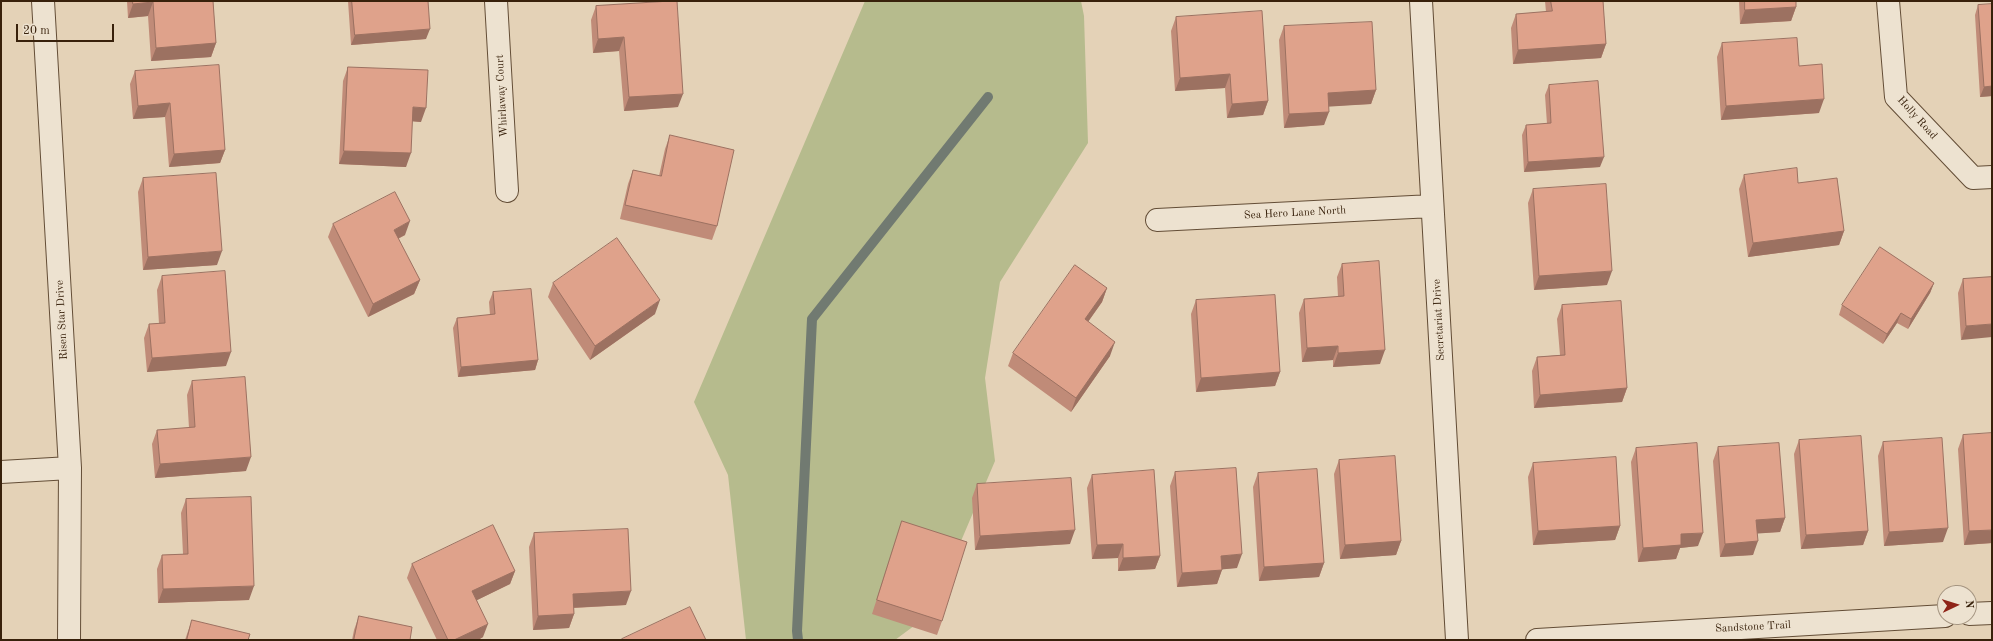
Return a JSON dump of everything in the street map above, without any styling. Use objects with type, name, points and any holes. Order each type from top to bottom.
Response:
[{"type":"street","name":"Risen Star Drive","points":[[43,1],[70,468],[69,640]]},
{"type":"street","name":"Whirlaway Court","points":[[496,1],[507,191]]},
{"type":"street","name":"Secretariat Drive","points":[[1421,1],[1457,640]]},
{"type":"street","name":"Holly Road","points":[[1888,1],[1896,97],[1973,178],[1992,177]]},
{"type":"street","name":"Sea Hero Lane North","points":[[1157,220],[1432,206]]},
{"type":"street","points":[[1,472],[70,468]]},
{"type":"street","points":[[1977,614],[1992,613]]},
{"type":"street","name":"Sandstone Trail","points":[[1537,640],[1937,616]]},
{"type":"green space","points":[[865,1],[1081,1],[1084,16],[1088,143],[1000,282],[985,378],[995,461],[930,614],[895,640],[746,640],[728,475],[694,402]]},
{"type":"building","points":[[133,1],[213,1],[216,43],[156,48],[153,2],[133,4]]},
{"type":"building","points":[[352,1],[428,1],[430,29],[355,35]]},
{"type":"building","points":[[677,1],[683,94],[629,97],[624,37],[598,39],[596,6]]},
{"type":"building","points":[[1551,1],[1603,1],[1606,44],[1518,50],[1516,14],[1552,11]]},
{"type":"building","points":[[1745,1],[1796,1],[1796,7],[1745,10]]},
{"type":"building","points":[[1992,4],[1992,86],[1984,87],[1978,5]]},
{"type":"building","points":[[1262,11],[1268,101],[1232,104],[1230,74],[1180,78],[1176,17]]},
{"type":"building","points":[[1372,22],[1376,90],[1328,93],[1329,112],[1289,114],[1284,26]]},
{"type":"building","points":[[1797,38],[1799,66],[1822,64],[1824,99],[1726,106],[1722,43]]},
{"type":"building","points":[[219,65],[225,150],[174,154],[170,103],[138,106],[135,71]]},
{"type":"building","points":[[348,67],[428,70],[426,108],[413,107],[411,153],[344,151]]},
{"type":"building","points":[[1598,81],[1604,157],[1528,162],[1526,125],[1551,123],[1549,85]]},
{"type":"building","points":[[670,135],[734,150],[717,226],[625,205],[633,170],[661,176]]},
{"type":"building","points":[[1797,168],[1798,183],[1837,178],[1844,231],[1753,243],[1744,175]]},
{"type":"building","points":[[216,173],[222,251],[148,257],[143,178]]},
{"type":"building","points":[[1606,184],[1612,271],[1539,276],[1533,189]]},
{"type":"building","points":[[395,192],[410,221],[394,230],[420,280],[373,304],[333,224]]},
{"type":"building","points":[[617,238],[660,300],[595,346],[553,283]]},
{"type":"building","points":[[1880,247],[1934,283],[1911,319],[1901,313],[1887,334],[1842,305]]},
{"type":"building","points":[[1379,261],[1385,350],[1338,353],[1338,346],[1307,348],[1304,299],[1344,296],[1342,264]]},
{"type":"building","points":[[1075,265],[1107,288],[1085,319],[1115,342],[1076,398],[1013,353]]},
{"type":"building","points":[[225,271],[231,352],[152,358],[149,324],[165,323],[162,276]]},
{"type":"building","points":[[1992,277],[1992,324],[1966,326],[1963,279]]},
{"type":"building","points":[[531,289],[538,360],[461,367],[457,318],[495,314],[493,292]]},
{"type":"building","points":[[1275,295],[1280,372],[1201,378],[1196,300]]},
{"type":"building","points":[[1621,301],[1627,388],[1540,395],[1537,357],[1565,355],[1562,305]]},
{"type":"building","points":[[245,377],[251,457],[160,464],[157,430],[195,427],[192,381]]},
{"type":"building","points":[[1992,433],[1992,530],[1969,531],[1963,435]]},
{"type":"building","points":[[1861,436],[1868,531],[1806,535],[1799,440]]},
{"type":"building","points":[[1942,438],[1948,528],[1889,532],[1883,442]]},
{"type":"building","points":[[1697,443],[1703,533],[1681,534],[1681,545],[1643,548],[1636,448]]},
{"type":"building","points":[[1779,443],[1785,518],[1756,520],[1758,541],[1725,544],[1718,447]]},
{"type":"building","points":[[1395,456],[1401,541],[1345,545],[1339,460]]},
{"type":"building","points":[[1616,457],[1620,526],[1538,531],[1533,463]]},
{"type":"building","points":[[1236,468],[1242,554],[1221,556],[1222,570],[1182,573],[1175,472]]},
{"type":"building","points":[[1317,469],[1324,563],[1264,567],[1258,473]]},
{"type":"building","points":[[1154,470],[1160,556],[1123,558],[1123,544],[1097,545],[1092,475]]},
{"type":"building","points":[[1071,478],[1075,530],[980,536],[977,484]]},
{"type":"building","points":[[251,497],[254,586],[163,589],[162,555],[188,554],[186,499]]},
{"type":"building","points":[[902,521],[967,542],[942,621],[877,600]]},
{"type":"building","points":[[493,525],[515,571],[472,591],[488,624],[454,640],[448,640],[412,564]]},
{"type":"building","points":[[628,529],[631,591],[573,594],[574,614],[538,616],[534,533]]},
{"type":"building","points":[[690,607],[706,640],[622,639]]},
{"type":"building","points":[[359,616],[412,627],[410,640],[354,640]]},
{"type":"building","points":[[192,620],[250,634],[248,640],[187,640]]},
{"type":"waterway","points":[[798,640],[797,631],[812,319],[988,97]]}]
